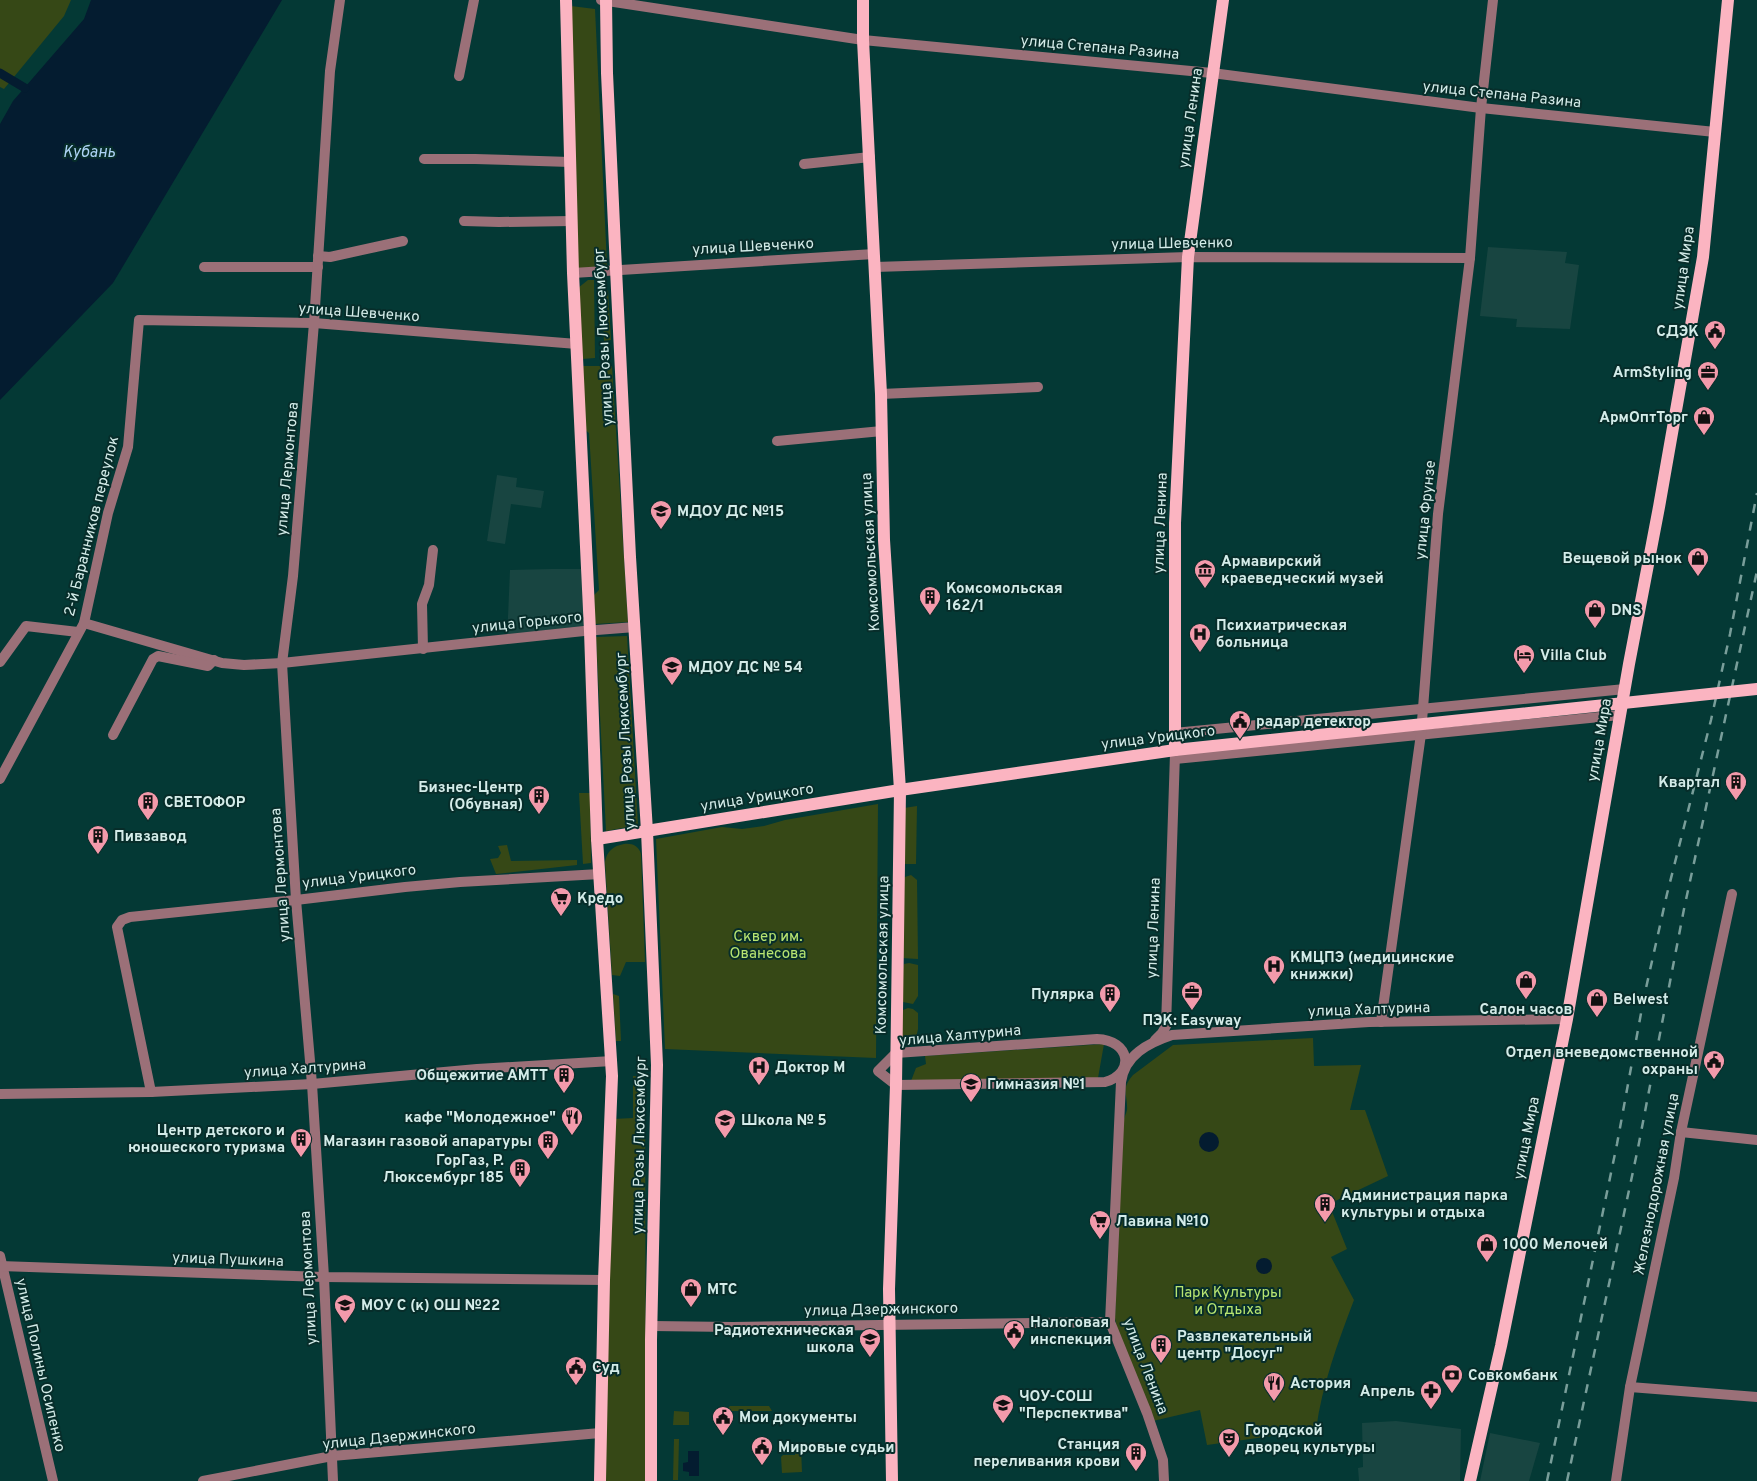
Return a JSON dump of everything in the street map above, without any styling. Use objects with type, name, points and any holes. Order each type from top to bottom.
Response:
[{"type":"main road","name":"улица Розы Люксембург","points":[[566,0],[573,273],[590,631],[597,839],[612,1061],[604,1280],[600,1481]]},
{"type":"main road","name":"улица Розы Люксембург","points":[[606,0],[607,73],[616,270],[647,831],[657,1066],[651,1481]]},
{"type":"main road","name":"Комсомольская улица","points":[[863,0],[863,40],[881,394],[884,540],[900,790],[896,1085],[889,1324],[892,1481]]},
{"type":"main road","name":"улица Ленина","points":[[1175,754],[1175,523],[1188,257],[1223,0]]},
{"type":"main road","name":"улица Мира","points":[[1470,1481],[1501,1346],[1567,1019],[1620,715],[1660,507],[1703,257],[1728,0]]},
{"type":"main road","name":"улица Урицкого","points":[[597,839],[900,790],[1175,754],[1757,689]]},
{"type":"street","name":"улица Лермонтова","points":[[333,1481],[324,1278],[312,1084],[296,900],[282,663],[292,585],[314,323],[330,71],[340,0]]},
{"type":"street","points":[[459,76],[474,0]]},
{"type":"street","name":"улица Степана Разина","points":[[602,0],[863,40],[1212,73],[1481,108],[1715,132]]},
{"type":"street","name":"улица Фрунзе","points":[[1381,1022],[1421,734],[1438,514],[1470,258],[1481,108],[1493,0]]},
{"type":"street","points":[[804,164],[870,157]]},
{"type":"street","points":[[424,159],[570,162]]},
{"type":"street","points":[[464,221],[572,221]]},
{"type":"street","points":[[204,267],[318,262],[330,257],[403,241]]},
{"type":"street","name":"улица Шевченко","points":[[573,273],[874,260],[1188,257],[1470,258]]},
{"type":"street","name":"улица Шевченко","points":[[139,320],[314,323],[577,344]]},
{"type":"street","name":"2-й Баранников переулок","points":[[0,779],[84,622],[108,512],[128,447],[139,320]]},
{"type":"street","points":[[881,394],[1038,387]]},
{"type":"street","points":[[777,441],[882,431]]},
{"type":"street","points":[[423,649],[422,604],[429,585],[433,550]]},
{"type":"street","name":"улица Горького","points":[[84,622],[222,663],[244,666],[635,627]]},
{"type":"street","points":[[0,662],[26,626],[78,632]]},
{"type":"street","name":"улица Горького","points":[[113,735],[153,659],[158,656],[208,666],[214,660]]},
{"type":"street","name":"улица Урицкого","points":[[1174,733],[1625,689]]},
{"type":"street","name":"улица Урицкого","points":[[1175,754],[1421,734],[1620,715]]},
{"type":"street","name":"улица Ленина","points":[[1150,1044],[1162,1033],[1166,1026],[1175,754]]},
{"type":"street","name":"улица Урицкого","points":[[150,1092],[117,927],[122,920],[130,917],[460,882],[600,874]]},
{"type":"street","name":"Железнодорожная улица","points":[[1616,1481],[1630,1387],[1674,1178],[1681,1132],[1732,894]]},
{"type":"street","name":"улица Халтурина","points":[[1124,1068],[1125,1060],[1120,1046],[1109,1040],[1097,1038],[896,1053],[878,1071],[896,1085],[1105,1082],[1115,1078],[1124,1068],[1133,1056],[1150,1044],[1172,1035],[1381,1022],[1567,1019]]},
{"type":"street","name":"улица Халтурина","points":[[0,1094],[150,1092],[312,1084],[477,1069],[612,1061]]},
{"type":"street","name":"улица Ленина","points":[[1124,1068],[1121,1082],[1110,1322],[1147,1413],[1163,1460],[1164,1481]]},
{"type":"street","points":[[1681,1132],[1757,1140]]},
{"type":"street","name":"улица Пушкина","points":[[1,1263],[324,1278],[604,1280]]},
{"type":"street","name":"улица Полины Осипенко","points":[[1,1263],[53,1481]]},
{"type":"street","name":"улица Дзержинского","points":[[652,1326],[733,1327],[1110,1322]]},
{"type":"street","points":[[1630,1387],[1757,1397]]},
{"type":"street","name":"улица Дзержинского","points":[[202,1481],[332,1456],[600,1433]]},
{"type":"shaded area","points":[[1488,247],[1567,252],[1565,263],[1579,265],[1570,329],[1516,327],[1517,319],[1480,316]]},
{"type":"shaded area","points":[[497,475],[517,478],[516,487],[544,491],[541,508],[511,504],[505,544],[487,541]]},
{"type":"shaded area","points":[[581,569],[584,631],[507,640],[510,570]]},
{"type":"shaded area","points":[[1396,1421],[1461,1429],[1460,1481],[1359,1481],[1358,1468],[1363,1467],[1362,1423]]},
{"type":"shaded area","points":[[1490,1433],[1540,1443],[1529,1481],[1480,1481]]},
{"type":"green space","points":[[0,0],[71,0],[64,16],[4,89],[0,87]]},
{"type":"green space","points":[[571,6],[595,9],[607,265],[578,269]]},
{"type":"green space","points":[[588,280],[594,280],[595,358],[582,359],[578,288]]},
{"type":"green space","points":[[608,290],[611,340],[604,341],[601,300]]},
{"type":"green space","points":[[582,366],[612,366],[628,622],[595,624],[594,595],[599,590],[589,433],[584,429]]},
{"type":"green space","points":[[627,636],[638,825],[606,831],[596,637]]},
{"type":"green space","points":[[579,793],[590,793],[591,863],[583,864]]},
{"type":"green space","name":"Сквер им. Ованесова","points":[[878,804],[876,1058],[665,1049],[656,839],[722,827],[742,829],[764,826],[785,820]]},
{"type":"green space","points":[[917,806],[916,864],[903,864],[904,808]]},
{"type":"green space","points":[[624,844],[635,846],[641,854],[645,962],[626,962],[620,976],[612,975],[605,862],[611,850]]},
{"type":"green space","points":[[507,845],[511,861],[577,860],[577,865],[496,874],[490,859],[498,858],[501,853],[498,846]]},
{"type":"green space","points":[[911,875],[917,880],[918,959],[901,958],[903,880]]},
{"type":"green space","points":[[904,964],[918,965],[918,996],[913,1004],[903,1002],[903,967]]},
{"type":"green space","points":[[613,994],[619,996],[621,1041],[616,1041]]},
{"type":"green space","points":[[908,1008],[918,1013],[918,1029],[915,1043],[901,1045],[901,1014],[903,1010]]},
{"type":"green space","name":"Парк Культуры и Отдыха","points":[[1313,1038],[1314,1066],[1361,1065],[1350,1110],[1365,1110],[1388,1176],[1329,1204],[1347,1249],[1331,1257],[1354,1300],[1326,1380],[1316,1430],[1207,1445],[1200,1410],[1153,1421],[1117,1328],[1115,1318],[1123,1122],[1127,1110],[1126,1088],[1133,1075],[1173,1045]]},
{"type":"green space","points":[[1104,1044],[1098,1078],[911,1081],[916,1068],[926,1064],[925,1056]]},
{"type":"green space","points":[[633,1076],[645,1076],[646,1481],[605,1481],[613,1119],[633,1118]]},
{"type":"green space","points":[[730,1406],[769,1406],[772,1411],[727,1411]]},
{"type":"green space","points":[[674,1411],[689,1412],[689,1425],[673,1425]]},
{"type":"green space","points":[[674,1439],[679,1439],[678,1480],[673,1480]]},
{"type":"green space","points":[[795,1448],[801,1448],[802,1472],[782,1473],[781,1457],[783,1455],[795,1455]]},
{"type":"water","name":"Кубань","points":[[91,0],[282,0],[113,283],[0,400],[0,124],[13,101],[84,19]]},
{"type":"water","points":[[1209,1132],[1216,1135],[1219,1142],[1216,1149],[1209,1152],[1202,1149],[1199,1142],[1202,1135]]},
{"type":"water","points":[[1264,1258],[1272,1266],[1264,1274],[1256,1266]]},
{"type":"water","points":[[688,1451],[699,1451],[699,1476],[689,1476],[689,1472],[683,1471],[683,1463],[688,1462]]},
{"type":"waterway","points":[[0,73],[25,88]]},
{"type":"railway","points":[[1547,1481],[1617,1144],[1644,997],[1667,894],[1711,720],[1730,634],[1757,493]]},
{"type":"railway","points":[[1567,1481],[1638,1148],[1684,909],[1757,571]]},
{"type":"place","name":"СДЭК","points":[[1715,350]]},
{"type":"place","name":"ArmStyling","points":[[1708,391]]},
{"type":"place","name":"АрмОптТорг","points":[[1704,436]]},
{"type":"place","name":"МДОУ ДС №15","points":[[661,530]]},
{"type":"place","name":"Вещевой рынок","points":[[1698,577]]},
{"type":"place","name":"Армавирский краеведческий музей","points":[[1205,589]]},
{"type":"place","name":"Комсомольская 162/1","points":[[930,616]]},
{"type":"place","name":"DNS","points":[[1595,629]]},
{"type":"place","name":"Психиатрическая больница","points":[[1200,653]]},
{"type":"place","name":"Villa Club","points":[[1524,674]]},
{"type":"place","name":"МДОУ ДС № 54","points":[[672,686]]},
{"type":"place","name":"радар детектор","points":[[1240,740]]},
{"type":"place","name":"Квартал","points":[[1736,801]]},
{"type":"place","name":"Бизнес-Центр (Обувная)","points":[[539,815]]},
{"type":"place","name":"СВЕТОФОР","points":[[148,821]]},
{"type":"place","name":"Пивзавод","points":[[98,855]]},
{"type":"place","name":"Кредо","points":[[561,917]]},
{"type":"place","name":"КМЦПЭ (медицинские книжки)","points":[[1274,985]]},
{"type":"place","name":"Салон часов","points":[[1526,1000]]},
{"type":"place","name":"ПЭК: Easyway","points":[[1192,1011]]},
{"type":"place","name":"Пулярка","points":[[1110,1013]]},
{"type":"place","name":"Belwest","points":[[1597,1018]]},
{"type":"place","name":"Отдел вневедомственной охраны","points":[[1714,1080]]},
{"type":"place","name":"Доктор М","points":[[759,1086]]},
{"type":"place","name":"Общежитие АМТТ","points":[[564,1094]]},
{"type":"place","name":"Гимназия №1","points":[[971,1103]]},
{"type":"place","name":"кафе \"Молодежное\"","points":[[572,1136]]},
{"type":"place","name":"Школа № 5","points":[[725,1139]]},
{"type":"place","name":"Центр детского и юношеского туризма","points":[[301,1158]]},
{"type":"place","name":"Магазин газовой апаратуры","points":[[548,1160]]},
{"type":"place","name":"ГорГаз, Р. Люксембург 185","points":[[520,1188]]},
{"type":"place","name":"Администрация парка культуры и отдыха","points":[[1325,1223]]},
{"type":"place","name":"Лавина №10","points":[[1100,1240]]},
{"type":"place","name":"1000 Мелочей","points":[[1487,1263]]},
{"type":"place","name":"МТС","points":[[691,1308]]},
{"type":"place","name":"МОУ С (к) ОШ №22","points":[[345,1324]]},
{"type":"place","name":"Налоговая инспекция","points":[[1014,1350]]},
{"type":"place","name":"Радиотехническая школа","points":[[870,1358]]},
{"type":"place","name":"Развлекательный центр \"Досуг\"","points":[[1161,1364]]},
{"type":"place","name":"Суд","points":[[576,1386]]},
{"type":"place","name":"Совкомбанк","points":[[1452,1394]]},
{"type":"place","name":"Астория","points":[[1274,1402]]},
{"type":"place","name":"Апрель","points":[[1431,1410]]},
{"type":"place","name":"ЧОУ-СОШ \"Перспектива\"","points":[[1003,1424]]},
{"type":"place","name":"Мои документы","points":[[723,1436]]},
{"type":"place","name":"Городской дворец культуры","points":[[1229,1458]]},
{"type":"place","name":"Мировые судьи","points":[[762,1466]]},
{"type":"place","name":"Cтанция переливания крови","points":[[1136,1472]]}]
